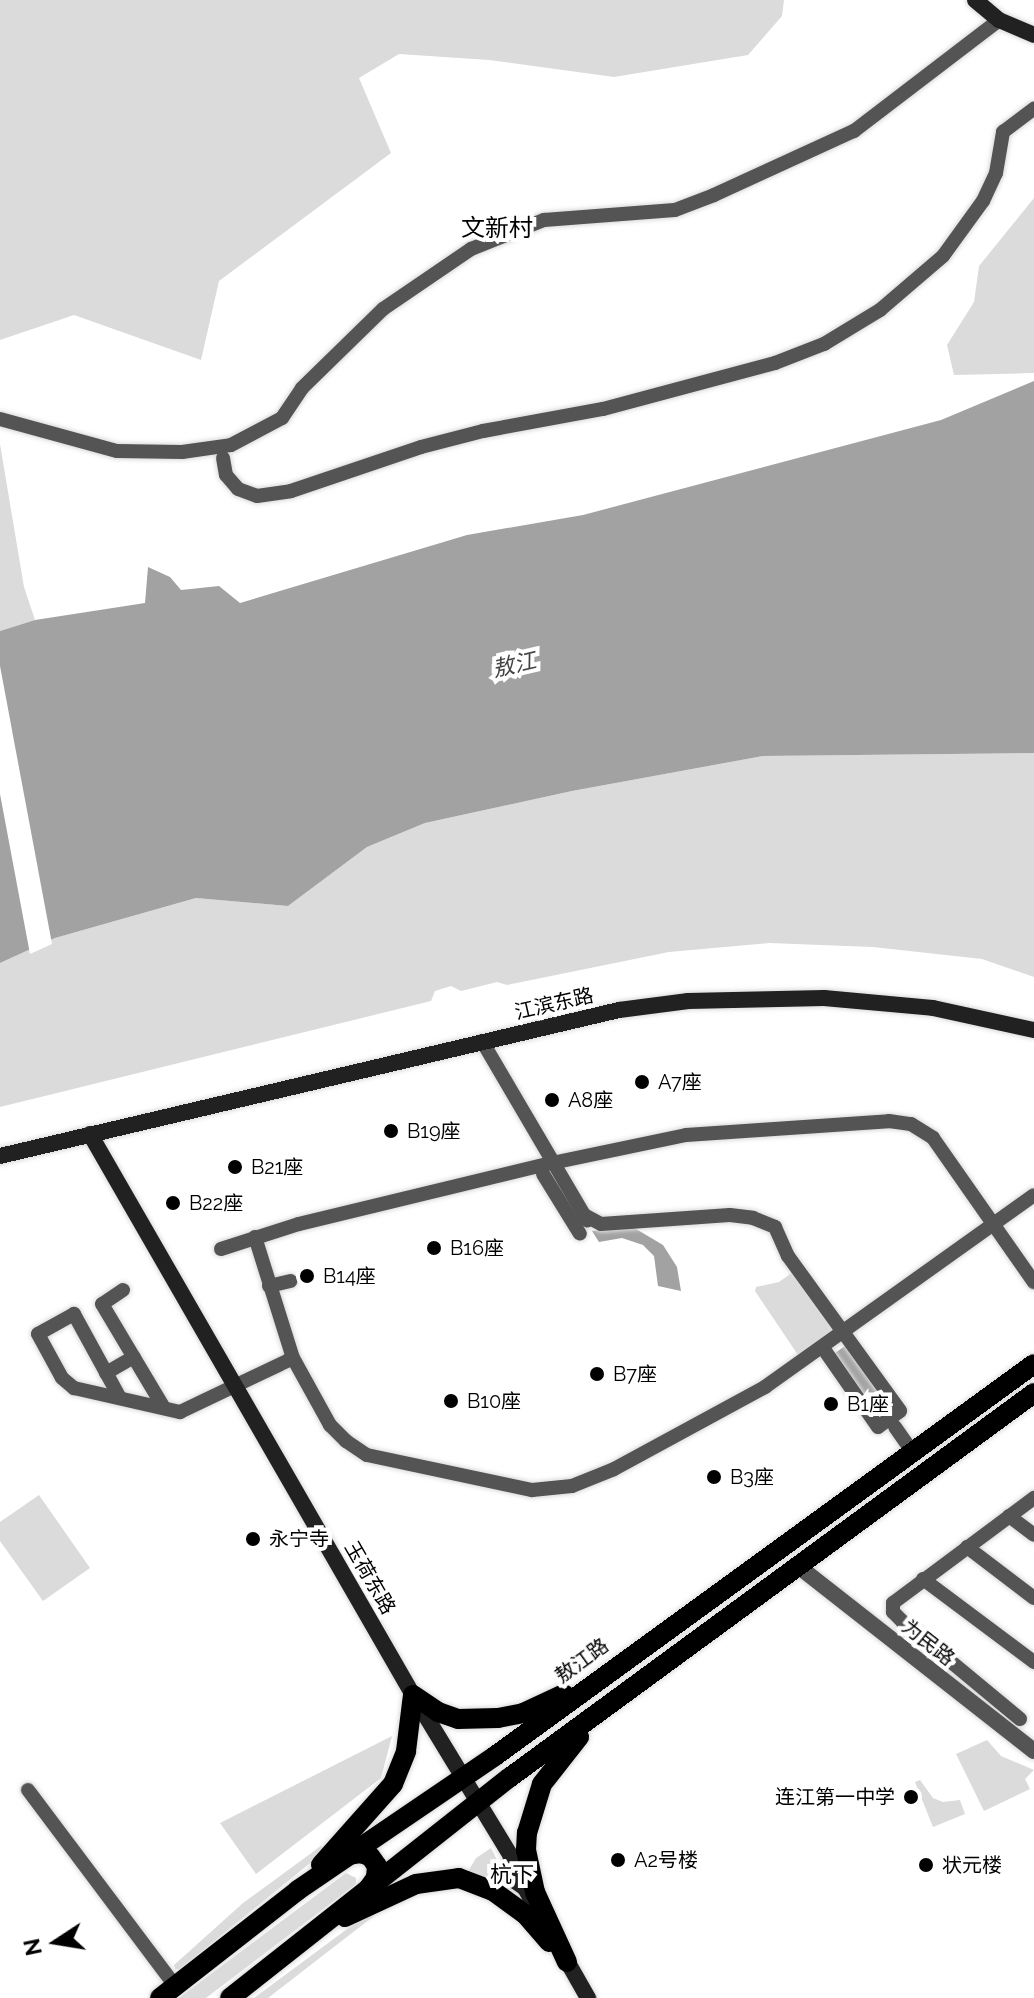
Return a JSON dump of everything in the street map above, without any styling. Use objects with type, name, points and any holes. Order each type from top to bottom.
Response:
[{"type":"main road","points":[[975,0],[999,20],[1034,35]]},
{"type":"main road","name":"江滨东路","points":[[0,1156],[619,1010],[753,997],[824,998],[933,1008],[1034,1030]]},
{"type":"main road","name":"玉荷东路","points":[[90,1134],[413,1695],[479,1803],[519,1857]]},
{"type":"main road","name":"敖江路","points":[[167,1992],[298,1890],[463,1776],[1034,1364]]},
{"type":"main road","points":[[230,1998],[616,1699],[1034,1393]]},
{"type":"main road","points":[[298,1890],[393,1784],[406,1751],[413,1695],[438,1712],[458,1719],[498,1718],[523,1713],[600,1678]]},
{"type":"main road","points":[[588,1998],[567,1962],[519,1857],[542,1784],[564,1753],[616,1699]]},
{"type":"main road","points":[[348,1855],[360,1853],[370,1856],[377,1866],[376,1878],[368,1889]]},
{"type":"main road","points":[[323,1928],[416,1884],[446,1877],[471,1879],[525,1914],[567,1962]]},
{"type":"street","points":[[0,419],[117,451],[182,452],[231,445],[282,418],[302,388],[383,309],[471,249],[544,220],[675,210],[714,195],[854,131],[999,20]]},
{"type":"street","points":[[223,458],[226,475],[238,489],[257,496],[291,491],[421,447],[483,431],[603,409],[775,363],[824,344],[880,310],[943,256],[983,201],[996,173],[1003,132],[1034,109]]},
{"type":"street","points":[[482,1041],[544,1168],[585,1225],[730,1215],[753,1218],[775,1227],[788,1256],[900,1411],[891,1422],[878,1427],[823,1348]]},
{"type":"street","points":[[221,1249],[255,1237],[686,1135],[889,1121],[911,1124],[933,1138],[1034,1282]]},
{"type":"street","points":[[502,1184],[544,1168]]},
{"type":"street","points":[[255,1237],[293,1358],[330,1425],[346,1441],[367,1455],[532,1490],[572,1486],[614,1469],[765,1387],[1034,1195]]},
{"type":"street","points":[[269,1286],[290,1281]]},
{"type":"street","points":[[123,1290],[102,1304],[164,1408]]},
{"type":"street","points":[[120,1398],[74,1314],[38,1334],[62,1378],[74,1388],[180,1412],[293,1358]]},
{"type":"street","points":[[106,1373],[134,1357]]},
{"type":"street","points":[[891,1422],[912,1451]]},
{"type":"street","points":[[1020,1719],[893,1612],[893,1603],[1034,1498]]},
{"type":"street","points":[[1009,1516],[1034,1535]]},
{"type":"street","points":[[967,1547],[1034,1598]]},
{"type":"street","name":"为民路","points":[[798,1566],[1034,1751]]},
{"type":"street","points":[[923,1579],[1032,1658]]},
{"type":"street","points":[[28,1790],[167,1992]]},
{"type":"shaded area","points":[[0,0],[784,0],[782,16],[748,55],[614,77],[489,60],[399,54],[359,78],[391,153],[219,281],[201,360],[74,315],[0,340]]},
{"type":"shaded area","points":[[1034,198],[1034,373],[954,375],[947,345],[974,302],[979,266]]},
{"type":"shaded area","points":[[0,444],[24,587],[35,620],[0,631]]},
{"type":"shaded area","points":[[1034,753],[1034,977],[982,959],[873,947],[769,943],[669,952],[507,985],[497,982],[461,991],[451,986],[435,991],[431,1001],[0,1107],[0,963],[55,938],[196,898],[288,906],[367,847],[425,823],[572,791],[763,756]]},
{"type":"shaded area","points":[[793,1272],[835,1329],[798,1355],[755,1291],[756,1287],[779,1282]]},
{"type":"shaded area","points":[[39,1495],[90,1568],[43,1601],[0,1541],[0,1522]]},
{"type":"shaded area","points":[[392,1736],[381,1778],[256,1874],[220,1823]]},
{"type":"shaded area","points":[[987,1740],[1001,1756],[1034,1770],[1025,1779],[1030,1789],[984,1811],[956,1754]]},
{"type":"shaded area","points":[[920,1780],[933,1798],[943,1802],[960,1800],[965,1814],[933,1827],[915,1782]]},
{"type":"shaded area","points":[[321,1846],[326,1850],[180,1969],[175,1969],[174,1965],[243,1903]]},
{"type":"shaded area","points":[[491,1848],[510,1886],[506,1890],[467,1873],[476,1858]]},
{"type":"shaded area","points":[[346,1873],[356,1878],[356,1884],[206,1998],[179,1998]]},
{"type":"shaded area","points":[[370,1912],[374,1916],[268,1998],[254,1998]]},
{"type":"water","name":"敖江","points":[[1034,381],[1034,753],[763,756],[572,791],[425,823],[367,847],[288,906],[196,898],[55,938],[0,963],[0,631],[35,620],[145,603],[148,567],[170,577],[181,590],[219,586],[240,603],[467,535],[583,515],[941,420]]},
{"type":"water","points":[[631,1226],[663,1245],[677,1267],[681,1291],[658,1286],[654,1256],[643,1245],[622,1238],[599,1242],[592,1231]]},
{"type":"water","points":[[845,1346],[888,1407],[878,1414],[835,1353]]},
{"type":"pier","points":[[0,666],[52,944],[30,954],[0,794]]},
{"type":"place","name":"A7座","points":[[642,1082]]},
{"type":"place","name":"A8座","points":[[552,1100]]},
{"type":"place","name":"B19座","points":[[391,1131]]},
{"type":"place","name":"B21座","points":[[235,1167]]},
{"type":"place","name":"B22座","points":[[173,1203]]},
{"type":"place","name":"B16座","points":[[434,1248]]},
{"type":"place","name":"B14座","points":[[307,1276]]},
{"type":"place","name":"B7座","points":[[597,1374]]},
{"type":"place","name":"B10座","points":[[451,1401]]},
{"type":"place","name":"B1座","points":[[831,1404]]},
{"type":"place","name":"B3座","points":[[714,1477]]},
{"type":"place","name":"永宁寺","points":[[253,1539]]},
{"type":"place","name":"连江第一中学","points":[[911,1797]]},
{"type":"place","name":"A2号楼","points":[[618,1860]]},
{"type":"place","name":"状元楼","points":[[926,1865]]},
{"type":"district","name":"文新村","points":[[497,228]]},
{"type":"district","name":"杭下","points":[[512,1875]]}]
